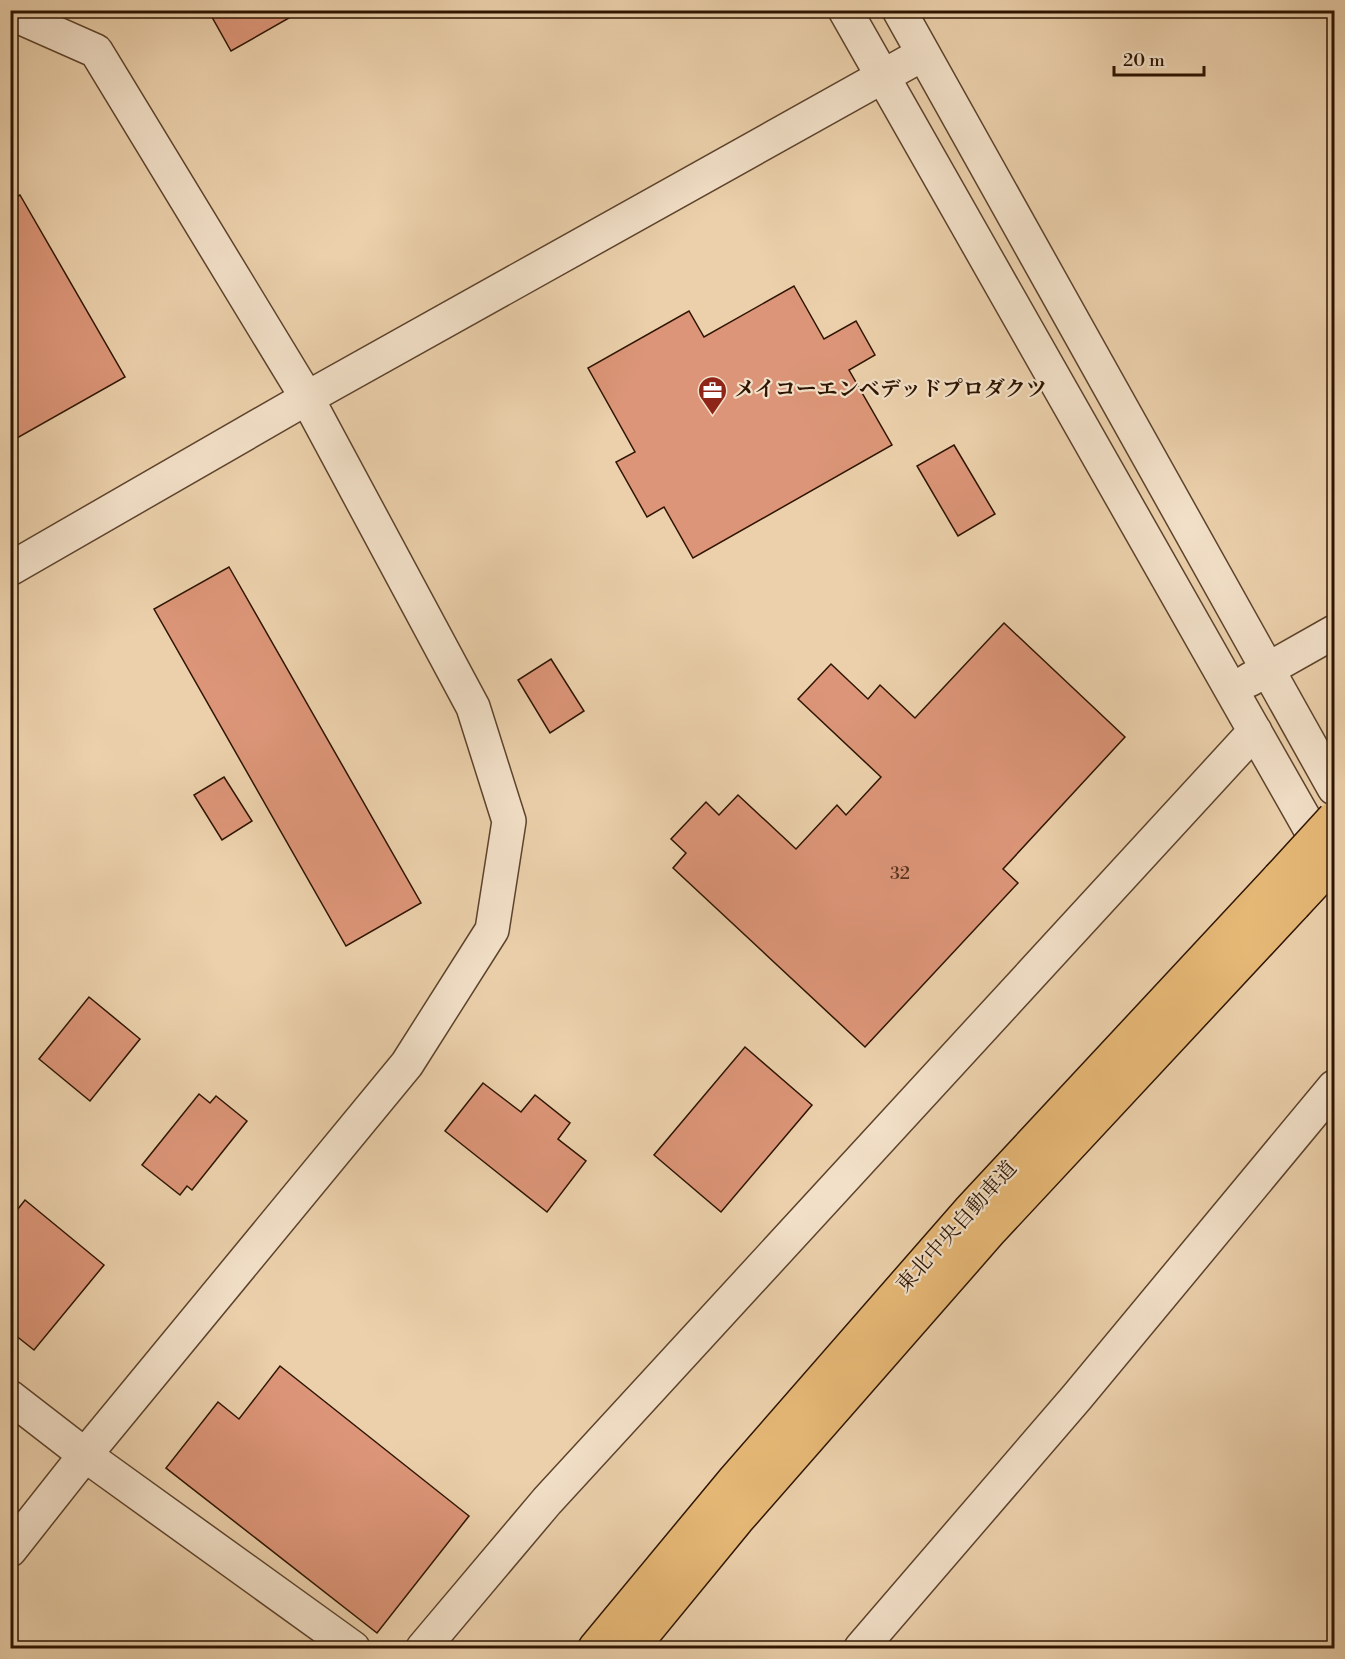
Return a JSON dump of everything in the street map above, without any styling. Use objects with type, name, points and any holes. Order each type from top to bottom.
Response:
[{"type":"highway","name":"東北中央自動車道","points":[[632,1648],[737,1520],[1287,891],[1335,818]]},
{"type":"highway","name":"東北中央自動車道","points":[[595,1648],[735,1479],[969,1211],[1287,891],[1335,861]]},
{"type":"street","points":[[845,10],[1335,872]]},
{"type":"street","points":[[899,10],[1335,788]]},
{"type":"street","points":[[10,13],[96,51],[308,398],[472,707],[509,821],[492,930],[407,1064],[85,1455],[10,1550]]},
{"type":"street","points":[[10,569],[308,398],[923,54]]},
{"type":"street","points":[[1232,690],[1335,632]]},
{"type":"street","points":[[423,1648],[547,1501],[1255,731]]},
{"type":"street","points":[[861,1648],[1077,1397],[1335,1087]]},
{"type":"street","points":[[10,1397],[85,1455],[353,1648]]},
{"type":"building","points":[[208,10],[303,10],[231,51]]},
{"type":"building","points":[[20,195],[125,377],[10,442],[10,200]]},
{"type":"building","points":[[794,286],[824,339],[856,321],[875,355],[849,370],[892,445],[693,558],[664,507],[647,517],[616,462],[635,452],[588,368],[689,311],[704,337]]},
{"type":"building","points":[[954,445],[995,514],[958,536],[917,466]]},
{"type":"building","points":[[229,567],[421,903],[346,946],[154,609]]},
{"type":"building","points":[[1004,623],[1125,737],[1003,869],[1018,883],[865,1047],[673,868],[686,853],[671,839],[706,802],[719,815],[738,795],[796,849],[837,805],[846,815],[881,777],[798,699],[831,664],[868,699],[880,685],[915,718]]},
{"type":"building","points":[[551,659],[584,711],[550,733],[518,680]]},
{"type":"building","points":[[224,777],[252,821],[222,840],[194,795]]},
{"type":"building","points":[[89,997],[140,1039],[90,1101],[39,1059]]},
{"type":"building","points":[[745,1047],[812,1105],[721,1212],[654,1155]]},
{"type":"building","points":[[483,1083],[521,1112],[535,1095],[570,1123],[558,1139],[586,1161],[547,1212],[445,1131]]},
{"type":"building","points":[[199,1094],[210,1103],[216,1096],[247,1121],[192,1190],[187,1186],[180,1195],[142,1165]]},
{"type":"building","points":[[25,1200],[104,1265],[34,1350],[10,1331],[10,1211],[14,1214]]},
{"type":"building","points":[[280,1366],[469,1516],[377,1633],[166,1468],[218,1402],[239,1419]]},
{"type":"place","name":"メイコーエンベデッドプロダクツ","points":[[713,416]]}]
